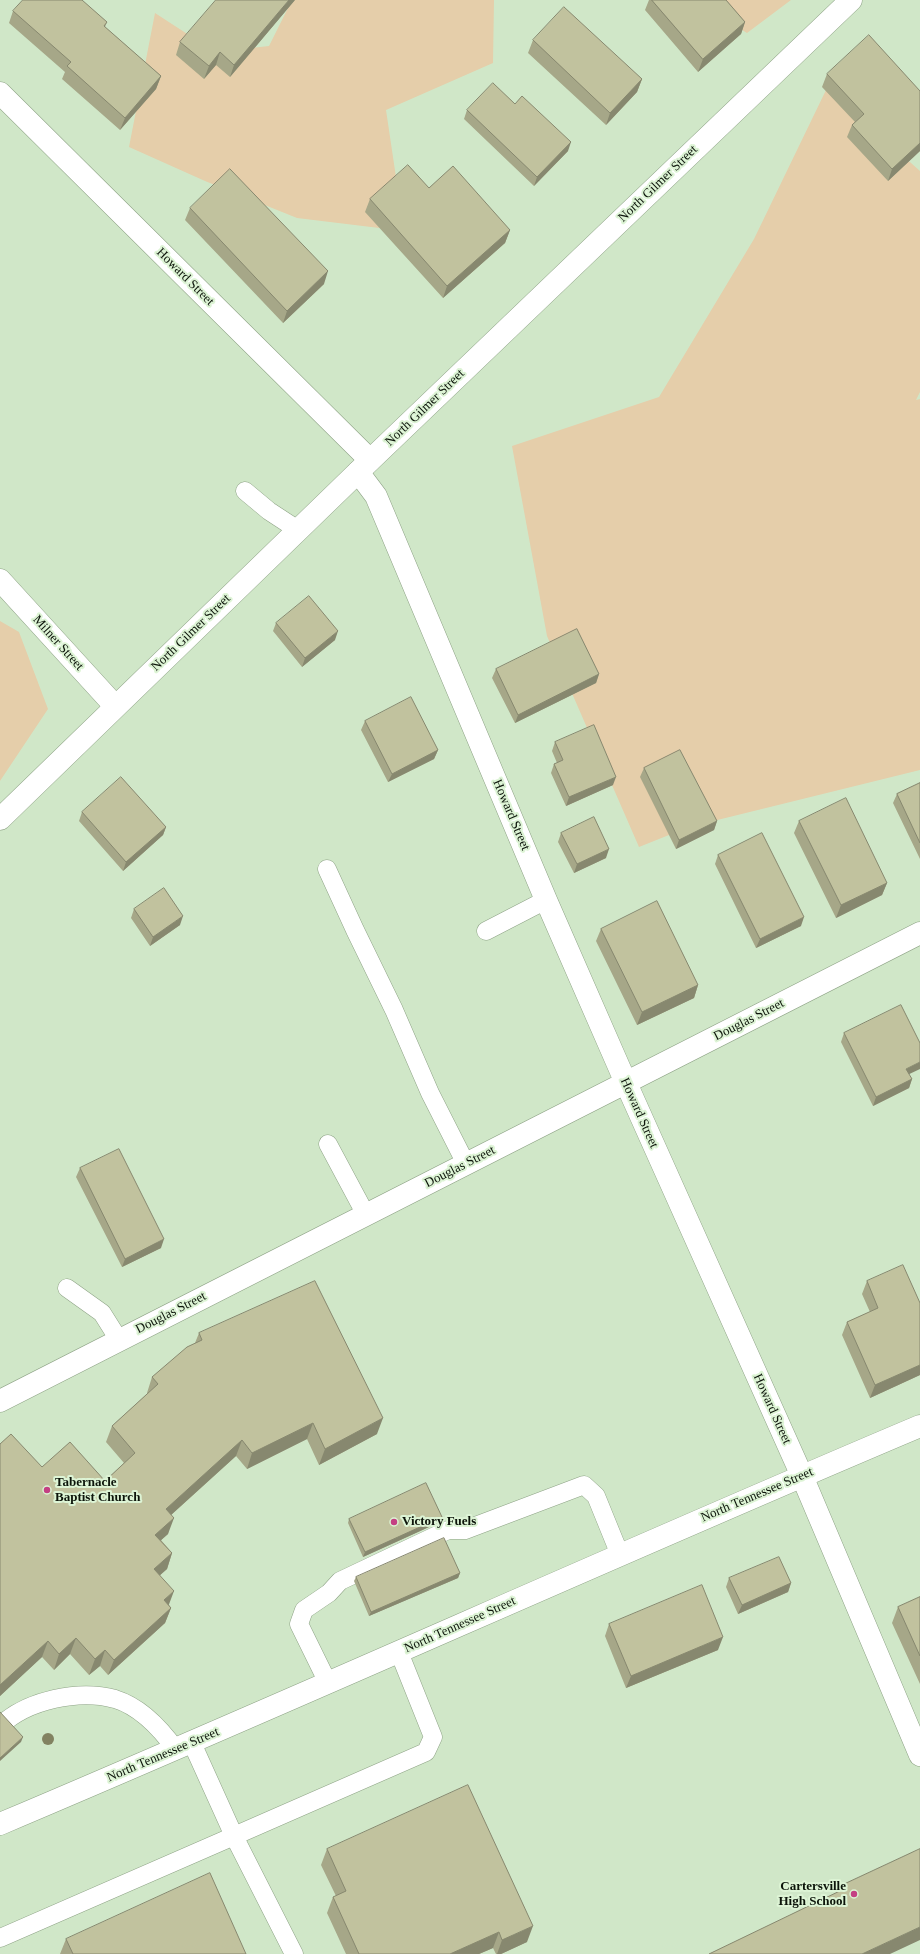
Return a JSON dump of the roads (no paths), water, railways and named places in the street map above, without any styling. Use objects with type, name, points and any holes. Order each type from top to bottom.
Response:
[{"type":"street","name":"North Gilmer Street","points":[[0,819],[364,466],[851,0]]},
{"type":"street","name":"Howard Street","points":[[0,93],[364,466],[546,900],[626,1083],[802,1476],[920,1755]]},
{"type":"street","name":"Milner Street","points":[[0,580],[115,706]]},
{"type":"street","name":"Douglas Street","points":[[0,1401],[920,933]]},
{"type":"street","name":"North Tennessee Street","points":[[0,1824],[184,1746],[620,1555],[920,1426]]},
{"type":"lane","points":[[245,491],[269,512],[298,530]]},
{"type":"lane","points":[[327,869],[394,1010],[430,1093],[466,1164]]},
{"type":"lane","points":[[486,931],[546,900]]},
{"type":"lane","points":[[328,1144],[366,1215]]},
{"type":"lane","points":[[67,1288],[102,1313],[119,1340]]},
{"type":"lane","points":[[328,1683],[299,1624],[304,1610],[329,1593],[340,1581],[448,1530],[465,1530],[584,1485],[596,1496],[620,1555]]},
{"type":"lane","points":[[0,1938],[426,1752],[433,1737],[399,1652]]},
{"type":"lane","points":[[0,1726],[8,1718],[35,1705],[64,1697],[90,1696],[116,1699],[139,1712],[184,1746],[234,1836],[294,1954]]},
{"type":"place","name":"Tabernacle Baptist Church","points":[[47,1490]]},
{"type":"place","name":"Victory Fuels","points":[[394,1522]]},
{"type":"place","name":"Cartersville High School","points":[[854,1894]]}]
